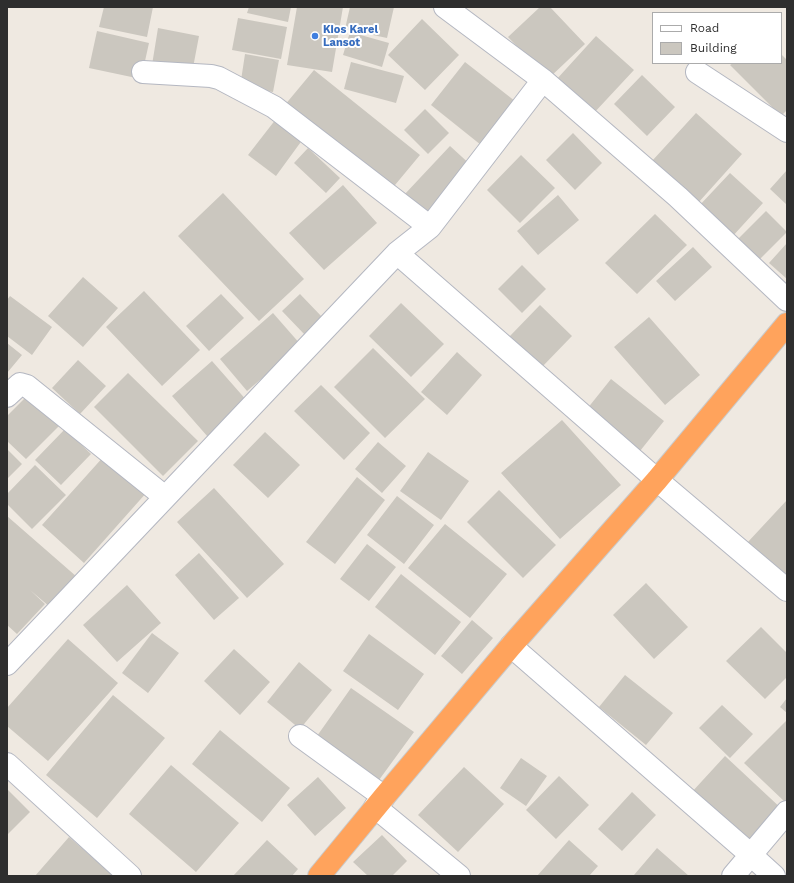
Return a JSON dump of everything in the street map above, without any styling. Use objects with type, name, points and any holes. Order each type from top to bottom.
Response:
[{"type":"highway","points":[[319,876],[379,802],[511,646],[657,480],[787,324]]},
{"type":"street","points":[[445,7],[544,80],[678,198],[787,300]]},
{"type":"street","points":[[143,72],[211,76],[219,78],[274,107],[430,227]]},
{"type":"street","points":[[697,72],[787,131]]},
{"type":"street","points":[[7,664],[397,253],[430,227],[544,80]]},
{"type":"street","points":[[397,253],[657,480],[787,590]]},
{"type":"street","points":[[7,396],[20,384],[27,386],[165,497]]},
{"type":"street","points":[[511,646],[774,876]]},
{"type":"street","points":[[300,736],[379,802],[459,876]]},
{"type":"street","points":[[7,764],[130,876]]},
{"type":"street","points":[[733,876],[787,812]]},
{"type":"building","points":[[104,7],[153,7],[147,37],[99,27]]},
{"type":"building","points":[[249,7],[291,7],[288,22],[247,13]]},
{"type":"building","name":"Kios Karel Lansot","points":[[297,7],[343,7],[332,72],[287,65]]},
{"type":"building","points":[[350,7],[394,7],[387,38],[345,29]]},
{"type":"building","points":[[540,7],[550,7],[585,44],[548,79],[508,37]]},
{"type":"building","points":[[238,18],[287,27],[281,59],[232,50]]},
{"type":"building","points":[[422,19],[459,55],[425,90],[388,55]]},
{"type":"building","points":[[158,28],[199,36],[192,73],[152,65]]},
{"type":"building","points":[[97,31],[149,43],[141,79],[89,68]]},
{"type":"building","points":[[350,32],[389,43],[382,67],[343,55]]},
{"type":"building","points":[[596,36],[634,70],[593,114],[556,80]]},
{"type":"building","points":[[245,54],[279,60],[273,92],[240,87]]},
{"type":"building","points":[[782,55],[787,60],[787,110],[781,116],[730,65],[782,64]]},
{"type":"building","points":[[351,62],[404,76],[396,103],[344,89]]},
{"type":"building","points":[[465,62],[520,105],[486,149],[431,105]]},
{"type":"building","points":[[314,70],[420,155],[390,191],[284,106]]},
{"type":"building","points":[[642,75],[675,107],[647,136],[614,104]]},
{"type":"building","points":[[425,109],[449,133],[428,154],[404,130]]},
{"type":"building","points":[[696,113],[742,154],[698,203],[652,161]]},
{"type":"building","points":[[276,119],[303,139],[276,176],[248,155]]},
{"type":"building","points":[[573,133],[602,163],[575,190],[546,160]]},
{"type":"building","points":[[450,146],[473,167],[428,216],[404,195]]},
{"type":"building","points":[[308,148],[340,178],[326,193],[294,163]]},
{"type":"building","points":[[521,155],[555,188],[520,223],[487,190]]},
{"type":"building","points":[[787,170],[787,205],[770,189]]},
{"type":"building","points":[[730,173],[763,203],[731,238],[698,207]]},
{"type":"building","points":[[343,185],[377,223],[324,270],[289,233]]},
{"type":"building","points":[[223,193],[304,279],[259,321],[178,236]]},
{"type":"building","points":[[558,195],[579,220],[538,255],[517,231]]},
{"type":"building","points":[[766,211],[787,232],[757,262],[735,242]]},
{"type":"building","points":[[655,214],[687,245],[637,294],[605,263]]},
{"type":"building","points":[[787,243],[787,279],[769,263]]},
{"type":"building","points":[[693,247],[712,267],[675,301],[656,281]]},
{"type":"building","points":[[522,265],[546,289],[522,313],[498,289]]},
{"type":"building","points":[[83,277],[118,308],[83,347],[48,316]]},
{"type":"building","points":[[144,291],[200,350],[162,386],[106,327]]},
{"type":"building","points":[[221,294],[244,318],[209,351],[186,326]]},
{"type":"building","points":[[300,294],[323,318],[305,335],[282,311]]},
{"type":"building","points":[[10,296],[52,327],[32,355],[7,336],[7,300]]},
{"type":"building","points":[[401,303],[444,344],[411,377],[369,336]]},
{"type":"building","points":[[540,305],[572,336],[541,368],[509,337]]},
{"type":"building","points":[[273,313],[301,345],[247,391],[220,359]]},
{"type":"building","points":[[649,317],[700,375],[665,405],[614,347]]},
{"type":"building","points":[[7,343],[22,355],[7,373]]},
{"type":"building","points":[[373,348],[425,399],[385,438],[334,387]]},
{"type":"building","points":[[457,352],[482,375],[447,415],[421,392]]},
{"type":"building","points":[[78,360],[106,386],[80,414],[52,388]]},
{"type":"building","points":[[212,361],[248,402],[208,437],[172,396]]},
{"type":"building","points":[[128,373],[198,441],[163,476],[94,407]]},
{"type":"building","points":[[611,379],[664,421],[640,451],[587,409]]},
{"type":"building","points":[[321,385],[370,433],[344,460],[294,411]]},
{"type":"building","points":[[30,393],[62,423],[26,459],[7,441],[7,416]]},
{"type":"building","points":[[562,420],[621,485],[560,539],[501,473]]},
{"type":"building","points":[[65,429],[91,454],[61,485],[35,460]]},
{"type":"building","points":[[265,432],[300,465],[268,498],[233,465]]},
{"type":"building","points":[[378,442],[406,466],[382,493],[355,469]]},
{"type":"building","points":[[7,449],[22,464],[7,479]]},
{"type":"building","points":[[428,452],[469,481],[441,520],[400,491]]},
{"type":"building","points":[[105,455],[147,492],[84,563],[42,525]]},
{"type":"building","points":[[35,465],[66,495],[32,529],[7,504],[7,494]]},
{"type":"building","points":[[357,477],[385,500],[335,564],[306,542]]},
{"type":"building","points":[[214,488],[284,564],[247,598],[177,522]]},
{"type":"building","points":[[499,490],[556,545],[523,578],[467,522]]},
{"type":"building","points":[[397,496],[434,525],[404,564],[367,535]]},
{"type":"building","points":[[787,500],[787,574],[784,578],[747,543]]},
{"type":"building","points":[[7,516],[77,577],[50,607],[30,590],[45,604],[17,634],[7,625]]},
{"type":"building","points":[[445,524],[507,574],[470,618],[408,568]]},
{"type":"building","points":[[367,544],[396,567],[369,601],[340,579]]},
{"type":"building","points":[[199,553],[239,598],[214,620],[175,575]]},
{"type":"building","points":[[401,574],[461,622],[435,655],[375,607]]},
{"type":"building","points":[[646,583],[688,627],[654,659],[613,615]]},
{"type":"building","points":[[127,585],[161,623],[117,662],[83,625]]},
{"type":"building","points":[[472,620],[493,638],[462,674],[441,656]]},
{"type":"building","points":[[761,627],[787,653],[787,677],[765,699],[726,661]]},
{"type":"building","points":[[152,633],[179,653],[148,693],[122,673]]},
{"type":"building","points":[[369,634],[424,674],[398,710],[343,671]]},
{"type":"building","points":[[68,639],[118,683],[48,761],[7,726],[7,708]]},
{"type":"building","points":[[234,649],[270,682],[240,715],[204,681]]},
{"type":"building","points":[[299,662],[332,690],[300,729],[267,702]]},
{"type":"building","points":[[625,675],[673,713],[646,745],[599,707]]},
{"type":"building","points":[[351,688],[414,732],[379,780],[317,736]]},
{"type":"building","points":[[113,695],[165,738],[97,818],[46,775]]},
{"type":"building","points":[[787,698],[787,713],[780,707]]},
{"type":"building","points":[[722,705],[753,734],[730,758],[699,728]]},
{"type":"building","points":[[786,721],[787,800],[785,802],[744,763]]},
{"type":"building","points":[[220,730],[290,788],[262,822],[192,764]]},
{"type":"building","points":[[725,756],[784,811],[749,848],[691,793]]},
{"type":"building","points":[[521,758],[547,776],[526,806],[500,788]]},
{"type":"building","points":[[171,765],[239,823],[196,872],[129,814]]},
{"type":"building","points":[[464,767],[504,804],[458,852],[418,815]]},
{"type":"building","points":[[559,776],[589,805],[556,839],[526,810]]},
{"type":"building","points":[[318,777],[346,808],[315,836],[287,805]]},
{"type":"building","points":[[7,789],[30,812],[7,835]]},
{"type":"building","points":[[632,792],[656,815],[622,851],[598,829]]},
{"type":"building","points":[[382,835],[407,861],[392,876],[368,876],[353,862]]},
{"type":"building","points":[[69,837],[114,876],[35,876]]},
{"type":"building","points":[[267,840],[298,869],[292,876],[233,876]]},
{"type":"building","points":[[569,840],[598,866],[589,876],[537,876]]},
{"type":"building","points":[[657,848],[689,876],[635,876],[634,875]]},
{"type":"place","name":"Kios Karel Lansot","points":[[315,36]]}]
